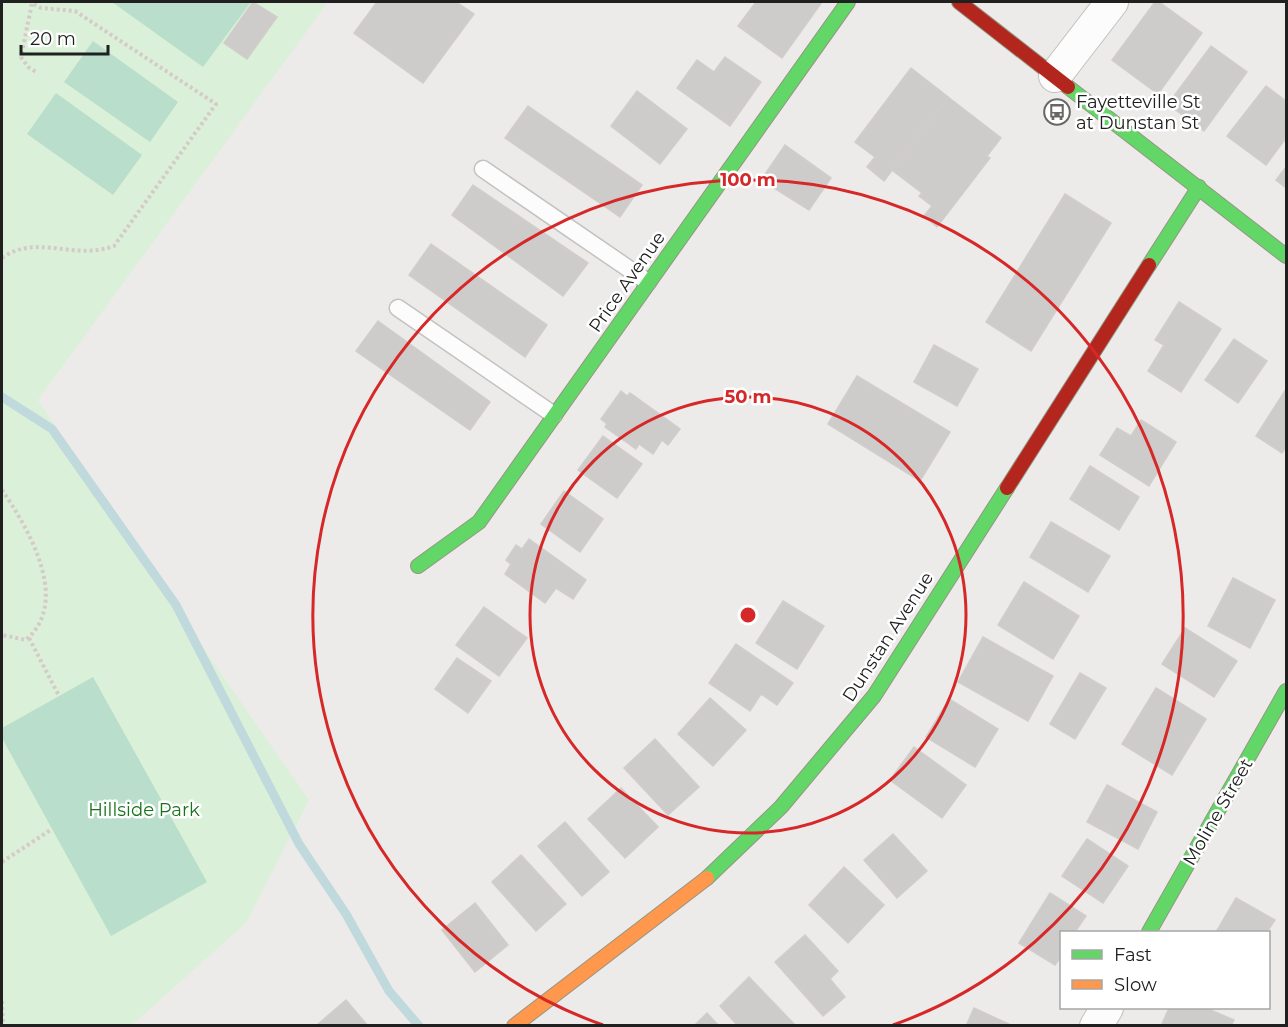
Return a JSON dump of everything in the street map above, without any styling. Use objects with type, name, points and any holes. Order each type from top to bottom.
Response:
[{"type":"street","name":"Price Avenue","points":[[418,566],[479,522],[848,2]]},
{"type":"street","points":[[959,2],[1287,256]]},
{"type":"street","points":[[1055,76],[1112,2]]},
{"type":"street","name":"Dunstan Avenue","points":[[514,1026],[710,874],[766,822],[832,749],[874,696],[1199,188]]},
{"type":"street","name":"Moline Street","points":[[1150,931],[1287,691]]},
{"type":"street","points":[[1096,1026],[1106,1009]]},
{"type":"lane","points":[[483,169],[648,282]]},
{"type":"lane","points":[[398,308],[554,415]]},
{"type":"path","points":[[2,258],[24,246],[84,252],[102,251],[114,246],[216,104],[75,11],[41,8],[33,2],[21,57],[28,67],[38,73]]},
{"type":"path","points":[[2,490],[15,510],[38,561],[47,593],[44,617],[26,640],[2,636]]},
{"type":"path","points":[[28,638],[59,696]]},
{"type":"path","points":[[2,862],[52,829]]},
{"type":"path","points":[[2,1001],[3,1026]]},
{"type":"green space","name":"Hillside Park","points":[[2,2],[328,2],[38,400],[145,564],[309,800],[246,923],[132,1025],[2,1026]]},
{"type":"green space","points":[[112,2],[251,2],[203,67]]},
{"type":"green space","points":[[93,41],[178,102],[150,142],[64,82]]},
{"type":"green space","points":[[56,93],[142,155],[113,195],[27,134]]},
{"type":"green space","points":[[93,677],[207,882],[111,936],[2,738],[2,728]]},
{"type":"building","points":[[253,2],[277,17],[247,59],[224,43]]},
{"type":"building","points":[[377,2],[456,2],[474,14],[423,83],[354,33]]},
{"type":"building","points":[[756,2],[822,2],[782,58],[738,26]]},
{"type":"building","points":[[1155,2],[1159,2],[1202,33],[1158,94],[1112,60]]},
{"type":"building","points":[[1211,46],[1247,72],[1204,131],[1168,104]]},
{"type":"building","points":[[725,57],[761,82],[730,126],[677,88],[697,60],[714,72]]},
{"type":"building","points":[[911,68],[948,97],[884,181],[867,167],[875,157],[855,142]]},
{"type":"building","points":[[1266,86],[1286,101],[1286,138],[1266,165],[1227,136]]},
{"type":"building","points":[[637,91],[687,129],[660,164],[611,126]]},
{"type":"building","points":[[948,97],[1001,138],[987,156],[990,158],[937,227],[924,216],[932,206],[919,196],[922,193],[892,170]]},
{"type":"building","points":[[528,106],[642,185],[620,217],[505,138]]},
{"type":"building","points":[[785,145],[831,178],[809,210],[761,180]]},
{"type":"building","points":[[1286,167],[1286,188],[1276,180]]},
{"type":"building","points":[[473,185],[588,263],[563,296],[452,215]]},
{"type":"building","points":[[1065,194],[1111,223],[1031,351],[986,322]]},
{"type":"building","points":[[431,244],[547,325],[525,357],[409,275]]},
{"type":"building","points":[[1179,302],[1221,329],[1181,392],[1148,371],[1164,345],[1155,340]]},
{"type":"building","points":[[378,321],[490,402],[470,430],[356,351]]},
{"type":"building","points":[[1234,339],[1267,361],[1238,403],[1205,380]]},
{"type":"building","points":[[934,345],[978,369],[957,406],[914,382]]},
{"type":"building","points":[[857,376],[950,432],[920,481],[828,424]]},
{"type":"building","points":[[1286,389],[1286,447],[1282,453],[1256,436]]},
{"type":"building","points":[[621,391],[627,396],[630,393],[680,429],[668,445],[662,440],[653,454],[639,444],[636,449],[605,427],[607,424],[601,419]]},
{"type":"building","points":[[1141,420],[1176,442],[1149,486],[1100,455],[1117,428],[1131,436]]},
{"type":"building","points":[[603,436],[642,464],[617,498],[578,470]]},
{"type":"building","points":[[1090,466],[1139,497],[1119,530],[1070,499]]},
{"type":"building","points":[[564,491],[603,519],[580,552],[541,524]]},
{"type":"building","points":[[1051,522],[1110,556],[1088,592],[1030,557]]},
{"type":"building","points":[[529,539],[586,580],[573,599],[556,588],[545,603],[505,574],[511,564],[506,560],[516,545],[522,549]]},
{"type":"building","points":[[1233,578],[1275,600],[1250,648],[1208,626]]},
{"type":"building","points":[[1024,582],[1079,616],[1053,659],[998,625]]},
{"type":"building","points":[[783,601],[824,626],[797,669],[756,643]]},
{"type":"building","points":[[484,607],[527,638],[499,676],[456,645]]},
{"type":"building","points":[[1185,628],[1237,661],[1214,697],[1162,664]]},
{"type":"building","points":[[983,637],[1053,676],[1028,721],[958,682]]},
{"type":"building","points":[[736,644],[793,683],[777,705],[761,694],[750,711],[709,683]]},
{"type":"building","points":[[457,658],[491,681],[468,713],[435,689]]},
{"type":"building","points":[[1080,673],[1106,688],[1075,739],[1050,724]]},
{"type":"building","points":[[1156,688],[1206,719],[1172,775],[1122,744]]},
{"type":"building","points":[[710,698],[746,730],[713,766],[678,734]]},
{"type":"building","points":[[949,699],[998,729],[975,767],[926,737]]},
{"type":"building","points":[[655,739],[699,787],[668,815],[624,768]]},
{"type":"building","points":[[914,747],[966,785],[942,818],[890,780]]},
{"type":"building","points":[[1107,785],[1157,812],[1138,849],[1087,822]]},
{"type":"building","points":[[621,788],[658,827],[625,858],[588,819]]},
{"type":"building","points":[[565,822],[609,872],[582,896],[538,846]]},
{"type":"building","points":[[893,834],[927,871],[897,898],[864,860]]},
{"type":"building","points":[[1087,839],[1128,866],[1103,903],[1062,876]]},
{"type":"building","points":[[521,855],[566,904],[536,931],[492,882]]},
{"type":"building","points":[[844,867],[884,905],[848,943],[809,905]]},
{"type":"building","points":[[1050,893],[1086,916],[1076,931],[1060,931],[1060,958],[1055,965],[1019,943]]},
{"type":"building","points":[[1236,898],[1275,920],[1268,931],[1217,931]]},
{"type":"building","points":[[475,903],[508,945],[475,972],[442,930]]},
{"type":"building","points":[[805,935],[838,971],[830,979],[845,997],[823,1016],[775,962]]},
{"type":"building","points":[[749,977],[796,1026],[738,1026],[720,1006]]},
{"type":"building","points":[[346,1000],[368,1026],[317,1025]]},
{"type":"building","points":[[974,1008],[1013,1026],[966,1026]]},
{"type":"building","points":[[1169,1009],[1208,1009],[1234,1020],[1231,1026],[1161,1026]]},
{"type":"building","points":[[707,1013],[719,1026],[694,1026]]},
{"type":"waterway","points":[[2,397],[52,429],[176,605],[299,844],[346,914],[389,991],[419,1026]]},
{"type":"traffic: fast","points":[[418,566],[479,522],[848,2]]},
{"type":"traffic: fast","points":[[1068,87],[1286,256]]},
{"type":"traffic: fast","points":[[1149,265],[1199,187]]},
{"type":"traffic: fast","points":[[707,878],[781,807],[874,696],[1007,488]]},
{"type":"traffic: fast","points":[[1150,931],[1286,691]]},
{"type":"traffic: slow","points":[[514,1026],[707,878]]},
{"type":"traffic: jam","points":[[959,2],[1068,87]]},
{"type":"traffic: jam","points":[[1007,488],[1149,265]]},
{"type":"place","name":"Fayetteville St at Dunstan St","points":[[1057,112]]}]
